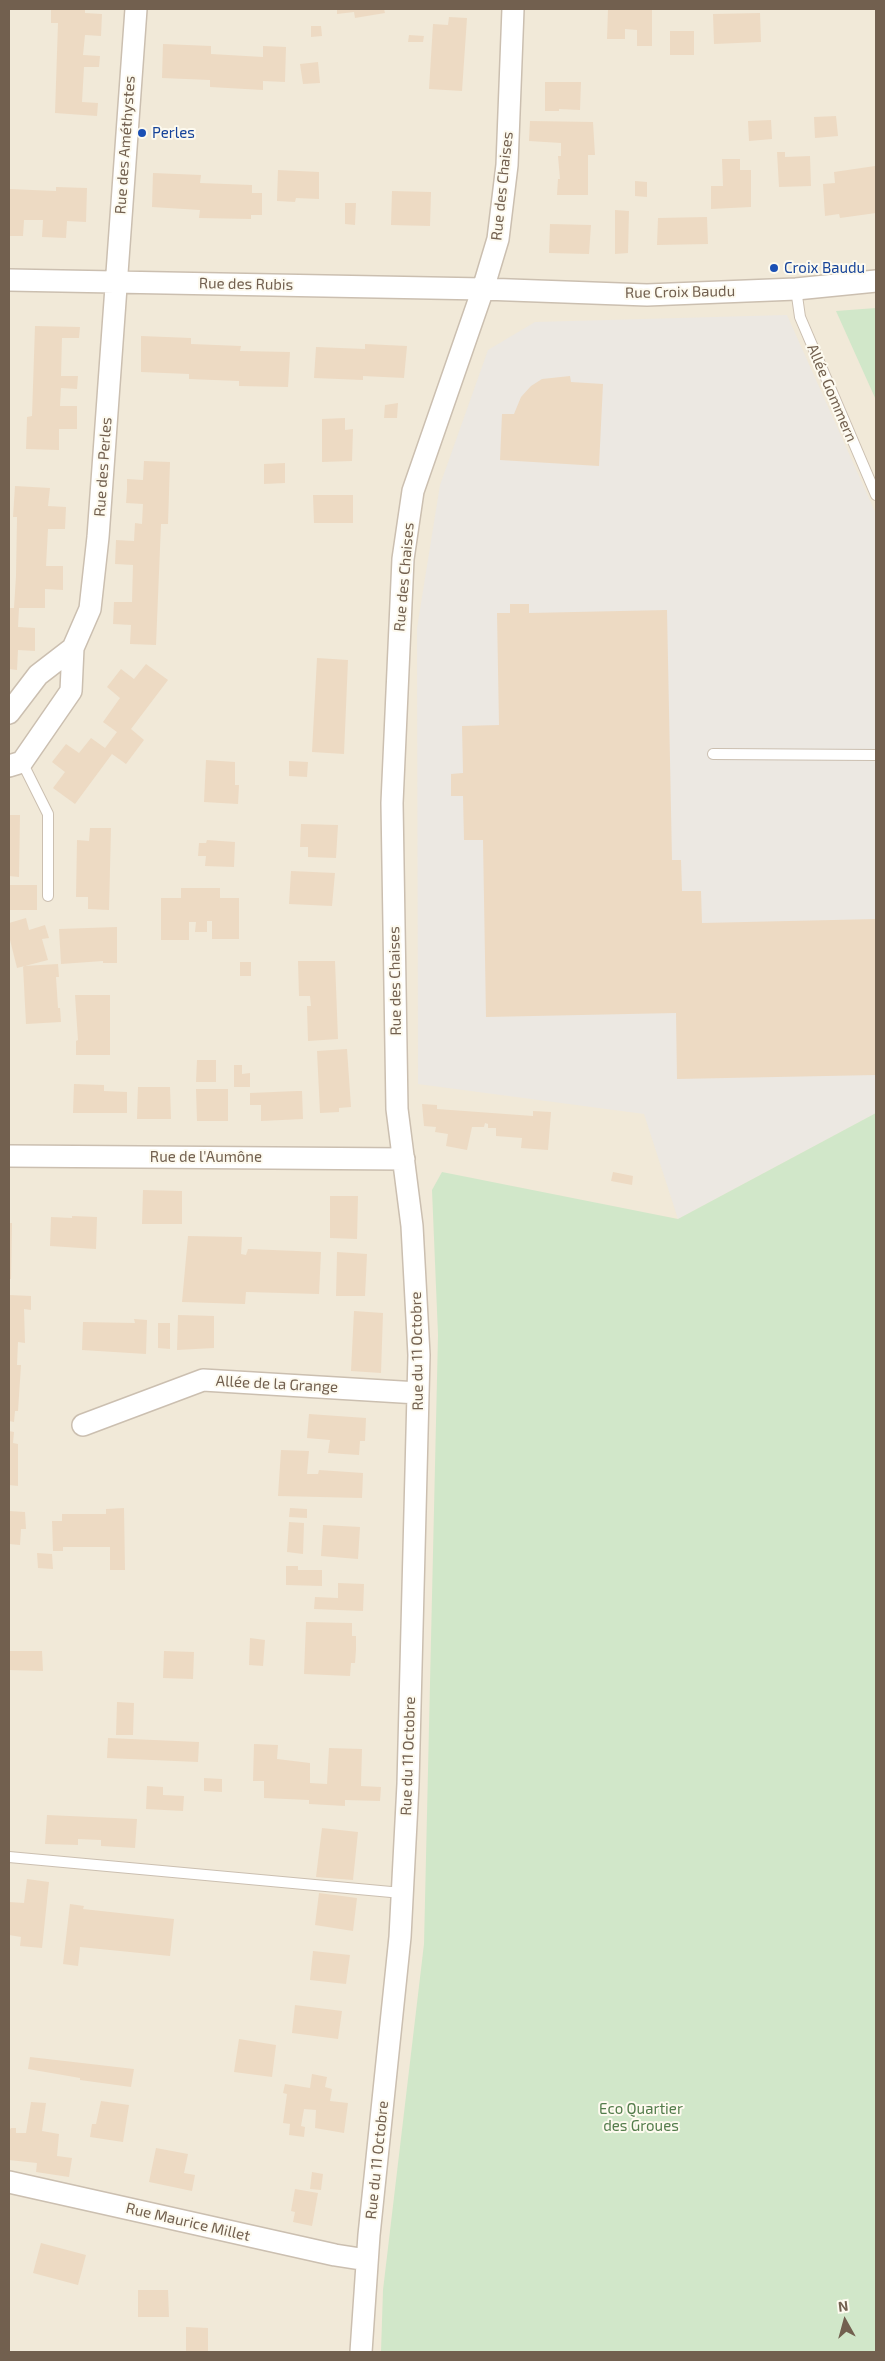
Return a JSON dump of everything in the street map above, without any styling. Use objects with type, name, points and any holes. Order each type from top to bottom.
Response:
[{"type":"street","name":"Rue des Améthystes","points":[[117,281],[136,9]]},
{"type":"street","name":"Rue des Chaises","points":[[404,1159],[396,1109],[392,804],[403,559],[413,491],[483,289],[498,239],[506,165],[513,9]]},
{"type":"street","name":"Rue des Rubis","points":[[9,280],[483,289]]},
{"type":"street","name":"Rue des Perles","points":[[16,764],[71,691],[73,648],[90,609],[98,537],[117,281]]},
{"type":"street","name":"Rue Croix Baudu","points":[[483,289],[647,295],[796,289],[876,281]]},
{"type":"street","name":"Rue des Perles","points":[[9,713],[38,675],[73,648]]},
{"type":"street","name":"Rue de l'Aumône","points":[[9,1156],[404,1159]]},
{"type":"street","name":"Rue du 11 Octobre","points":[[361,2352],[368,2260],[400,1937],[408,1784],[420,1356],[412,1226],[404,1159]]},
{"type":"street","name":"Allée de la Grange","points":[[83,1425],[203,1380],[418,1393]]},
{"type":"street","name":"Rue Maurice Millet","points":[[9,2182],[335,2255],[368,2260]]},
{"type":"lane","name":"Allée Gommern","points":[[796,289],[800,317],[876,495]]},
{"type":"lane","points":[[713,754],[876,755]]},
{"type":"lane","points":[[16,764],[48,814],[48,896]]},
{"type":"lane","points":[[9,1857],[402,1893]]},
{"type":"shaded area","points":[[9,9],[876,9],[876,2352],[9,2352]]},
{"type":"shaded area","points":[[787,315],[876,514],[876,1113],[678,1219],[644,1114],[418,1084],[417,628],[440,485],[488,350],[535,322]]},
{"type":"green space","points":[[876,308],[876,400],[836,311]]},
{"type":"green space","name":"Eco Quartier des Groues","points":[[876,1113],[876,2352],[381,2352],[383,2290],[424,1944],[438,1335],[432,1190],[442,1172],[678,1219]]},
{"type":"building","points":[[51,9],[85,9],[85,13],[102,14],[101,36],[85,35],[83,55],[100,56],[99,67],[84,67],[82,102],[98,103],[97,116],[55,113],[58,23],[51,23]]},
{"type":"building","points":[[337,9],[384,9],[385,13],[355,18],[354,12],[337,14]]},
{"type":"building","points":[[608,9],[652,9],[652,46],[637,46],[637,30],[625,29],[625,39],[607,39]]},
{"type":"building","points":[[760,13],[761,42],[714,44],[713,14]]},
{"type":"building","points":[[449,17],[467,18],[462,91],[429,89],[433,24],[448,25]]},
{"type":"building","points":[[311,26],[321,26],[322,36],[311,37]]},
{"type":"building","points":[[670,31],[694,31],[694,55],[670,55]]},
{"type":"building","points":[[409,35],[424,36],[423,42],[408,42]]},
{"type":"building","points":[[163,44],[211,46],[211,54],[263,57],[263,46],[286,47],[285,82],[263,81],[263,90],[210,87],[210,80],[162,78]]},
{"type":"building","points":[[318,62],[320,83],[303,84],[300,64]]},
{"type":"building","points":[[545,82],[581,82],[580,110],[559,109],[559,111],[545,111]]},
{"type":"building","points":[[836,116],[838,136],[815,138],[814,117]]},
{"type":"building","points":[[771,120],[772,139],[749,141],[748,121]]},
{"type":"building","points":[[530,121],[593,122],[595,155],[588,155],[588,195],[557,195],[558,179],[560,179],[558,156],[561,156],[561,143],[529,141]]},
{"type":"building","points":[[777,152],[785,152],[785,157],[810,156],[811,186],[779,187]]},
{"type":"building","points":[[722,159],[740,159],[740,170],[751,170],[751,207],[711,209],[711,186],[723,186]]},
{"type":"building","points":[[875,166],[876,213],[840,218],[839,214],[825,216],[823,184],[835,183],[834,172]]},
{"type":"building","points":[[278,170],[319,172],[319,199],[296,198],[295,202],[277,201]]},
{"type":"building","points":[[153,173],[201,175],[200,183],[252,185],[252,193],[262,193],[262,215],[251,215],[251,219],[199,218],[200,210],[152,207]]},
{"type":"building","points":[[635,181],[647,182],[647,197],[635,196]]},
{"type":"building","points":[[56,187],[87,188],[86,222],[67,221],[66,238],[42,237],[43,220],[24,220],[23,236],[10,236],[9,189],[56,191]]},
{"type":"building","points":[[392,191],[431,192],[430,226],[391,225]]},
{"type":"building","points":[[345,203],[356,203],[355,225],[345,224]]},
{"type":"building","points":[[615,210],[629,211],[628,253],[615,254]]},
{"type":"building","points":[[707,217],[708,244],[657,245],[658,218]]},
{"type":"building","points":[[550,224],[591,225],[589,254],[549,253]]},
{"type":"building","points":[[35,326],[80,327],[79,338],[62,338],[61,376],[78,376],[77,389],[61,388],[60,406],[77,406],[77,429],[59,429],[59,450],[26,449],[27,417],[32,416]]},
{"type":"building","points":[[141,336],[191,338],[191,344],[241,346],[240,351],[290,352],[288,387],[239,386],[239,381],[189,379],[189,374],[141,372]]},
{"type":"building","points":[[365,344],[407,346],[404,378],[363,376],[363,380],[314,378],[316,347],[365,349]]},
{"type":"building","points":[[570,376],[571,382],[603,384],[599,466],[500,460],[502,414],[514,414],[521,397],[531,386],[542,379]]},
{"type":"building","points":[[398,403],[397,418],[384,418],[385,405]]},
{"type":"building","points":[[345,418],[345,430],[353,429],[352,461],[322,462],[322,419]]},
{"type":"building","points":[[144,461],[170,462],[168,524],[161,524],[156,645],[130,644],[131,625],[113,624],[114,602],[132,602],[133,565],[115,564],[116,540],[134,541],[135,523],[142,524],[143,504],[126,503],[127,479],[143,480]]},
{"type":"building","points":[[285,463],[285,483],[264,484],[264,464]]},
{"type":"building","points":[[15,486],[50,488],[48,506],[66,507],[65,529],[48,529],[46,566],[63,566],[63,590],[45,589],[45,608],[19,608],[18,627],[35,628],[35,651],[18,650],[17,670],[9,669],[9,608],[14,608],[16,576],[17,517],[13,517]]},
{"type":"building","points":[[313,495],[353,495],[353,523],[314,523]]},
{"type":"building","points":[[510,604],[529,604],[529,613],[667,610],[672,860],[681,860],[682,891],[701,891],[702,923],[876,919],[876,1075],[677,1079],[676,1013],[486,1017],[483,840],[464,840],[463,796],[451,796],[451,774],[463,773],[462,726],[499,725],[497,613],[510,613]]},
{"type":"building","points":[[317,658],[348,660],[344,754],[312,752]]},
{"type":"building","points":[[146,664],[168,680],[131,729],[144,740],[126,764],[112,754],[75,804],[53,788],[65,772],[52,762],[66,744],[79,753],[91,738],[105,748],[117,732],[103,722],[120,698],[107,687],[121,669],[134,679]]},
{"type":"building","points":[[206,760],[235,762],[235,785],[239,785],[238,804],[204,802]]},
{"type":"building","points":[[289,761],[308,762],[307,777],[289,776]]},
{"type":"building","points":[[9,815],[20,815],[19,877],[9,876]]},
{"type":"building","points":[[301,824],[338,825],[336,858],[308,857],[308,847],[300,847]]},
{"type":"building","points":[[90,828],[111,828],[109,910],[88,909],[88,897],[76,897],[77,840],[89,841]]},
{"type":"building","points":[[207,840],[235,842],[234,867],[205,866],[206,856],[198,856],[199,843],[206,843]]},
{"type":"building","points":[[291,871],[335,873],[332,906],[289,904]]},
{"type":"building","points":[[9,885],[37,885],[37,910],[9,910]]},
{"type":"building","points":[[181,888],[220,888],[220,898],[239,898],[239,939],[212,939],[212,921],[207,921],[207,932],[195,932],[196,922],[189,922],[189,940],[161,940],[161,898],[181,898]]},
{"type":"building","points":[[26,918],[29,930],[45,925],[49,938],[42,939],[48,960],[17,968],[9,936],[9,923]]},
{"type":"building","points":[[117,927],[117,963],[103,963],[103,961],[61,964],[59,929]]},
{"type":"building","points":[[298,961],[335,961],[338,1039],[308,1041],[307,1006],[311,1006],[310,996],[299,996]]},
{"type":"building","points":[[240,962],[251,962],[251,976],[240,976]]},
{"type":"building","points":[[58,964],[59,977],[56,977],[61,1022],[26,1024],[23,966]]},
{"type":"building","points":[[75,995],[110,995],[110,1055],[76,1055],[76,1041],[78,1040]]},
{"type":"building","points":[[347,1049],[351,1107],[339,1108],[339,1112],[320,1113],[317,1051]]},
{"type":"building","points":[[197,1060],[216,1060],[216,1082],[196,1082]]},
{"type":"building","points":[[234,1065],[242,1065],[242,1074],[250,1073],[250,1087],[234,1087]]},
{"type":"building","points":[[74,1084],[104,1085],[104,1091],[127,1092],[127,1113],[73,1113]]},
{"type":"building","points":[[138,1087],[170,1087],[171,1119],[137,1119]]},
{"type":"building","points":[[196,1089],[228,1089],[228,1121],[197,1121]]},
{"type":"building","points":[[302,1091],[303,1119],[261,1121],[261,1105],[250,1105],[250,1093]]},
{"type":"building","points":[[422,1104],[437,1105],[437,1109],[533,1116],[533,1111],[551,1112],[548,1150],[521,1148],[522,1138],[496,1136],[496,1128],[488,1128],[488,1124],[485,1123],[484,1127],[472,1127],[467,1150],[446,1146],[448,1134],[435,1132],[436,1127],[424,1126]]},
{"type":"building","points":[[613,1172],[633,1176],[632,1185],[611,1181]]},
{"type":"building","points":[[143,1190],[182,1191],[182,1224],[142,1224]]},
{"type":"building","points":[[330,1196],[358,1196],[357,1239],[330,1238]]},
{"type":"building","points":[[72,1216],[97,1217],[96,1249],[50,1246],[51,1217],[72,1218]]},
{"type":"building","points":[[9,1223],[12,1223],[11,1279],[9,1279]]},
{"type":"building","points":[[188,1236],[242,1237],[241,1254],[246,1255],[248,1249],[321,1252],[319,1294],[246,1292],[245,1304],[182,1302]]},
{"type":"building","points":[[337,1252],[367,1254],[365,1296],[336,1296]]},
{"type":"building","points":[[9,1295],[31,1296],[31,1310],[24,1309],[25,1343],[18,1342],[17,1365],[21,1365],[18,1411],[15,1411],[14,1422],[9,1421]]},
{"type":"building","points":[[354,1311],[383,1313],[381,1373],[351,1371]]},
{"type":"building","points":[[178,1315],[214,1316],[214,1348],[177,1350]]},
{"type":"building","points":[[134,1319],[147,1320],[146,1354],[82,1350],[83,1322],[135,1323]]},
{"type":"building","points":[[158,1323],[170,1323],[170,1349],[158,1348]]},
{"type":"building","points":[[309,1414],[366,1418],[365,1441],[360,1441],[359,1455],[328,1453],[330,1440],[307,1438]]},
{"type":"building","points":[[9,1431],[14,1432],[13,1443],[18,1444],[18,1486],[9,1485]]},
{"type":"building","points":[[281,1450],[309,1451],[307,1474],[318,1474],[319,1470],[363,1473],[362,1498],[278,1496]]},
{"type":"building","points":[[124,1508],[125,1570],[110,1570],[110,1547],[63,1547],[63,1551],[53,1551],[52,1521],[62,1521],[62,1514],[106,1514],[106,1509]]},
{"type":"building","points":[[290,1508],[307,1509],[307,1518],[289,1517]]},
{"type":"building","points":[[9,1511],[25,1512],[26,1529],[21,1529],[20,1545],[9,1544]]},
{"type":"building","points":[[289,1522],[304,1523],[303,1554],[287,1552]]},
{"type":"building","points":[[323,1525],[360,1527],[358,1559],[321,1556]]},
{"type":"building","points":[[37,1553],[52,1554],[53,1569],[38,1568]]},
{"type":"building","points":[[286,1566],[298,1566],[298,1570],[322,1570],[322,1586],[286,1585]]},
{"type":"building","points":[[338,1583],[364,1584],[363,1611],[314,1609],[315,1597],[338,1598]]},
{"type":"building","points":[[306,1622],[352,1623],[352,1636],[356,1636],[356,1650],[355,1663],[351,1663],[350,1676],[304,1674]]},
{"type":"building","points":[[250,1638],[265,1640],[263,1666],[249,1665]]},
{"type":"building","points":[[9,1651],[42,1651],[43,1671],[9,1670]]},
{"type":"building","points":[[164,1651],[194,1652],[193,1679],[163,1678]]},
{"type":"building","points":[[117,1702],[134,1703],[133,1735],[116,1735]]},
{"type":"building","points":[[108,1738],[199,1742],[198,1762],[107,1758]]},
{"type":"building","points":[[254,1744],[278,1745],[277,1759],[310,1763],[310,1783],[327,1784],[329,1748],[362,1749],[361,1786],[381,1787],[380,1801],[345,1800],[345,1806],[309,1804],[309,1800],[264,1798],[264,1781],[253,1781]]},
{"type":"building","points":[[204,1778],[222,1779],[222,1792],[204,1791]]},
{"type":"building","points":[[147,1786],[163,1787],[163,1795],[184,1796],[183,1811],[146,1809]]},
{"type":"building","points":[[47,1815],[137,1819],[135,1848],[101,1846],[101,1840],[78,1839],[78,1845],[45,1844]]},
{"type":"building","points":[[322,1828],[358,1832],[353,1880],[316,1877]]},
{"type":"building","points":[[27,1879],[49,1882],[42,1948],[20,1946],[21,1937],[9,1935],[9,1902],[24,1903]]},
{"type":"building","points":[[319,1893],[357,1898],[353,1931],[315,1925]]},
{"type":"building","points":[[70,1904],[84,1906],[83,1909],[174,1919],[170,1956],[80,1947],[78,1966],[63,1964]]},
{"type":"building","points":[[313,1951],[350,1955],[346,1984],[310,1980]]},
{"type":"building","points":[[295,2005],[342,2011],[338,2039],[292,2033]]},
{"type":"building","points":[[239,2039],[276,2045],[272,2077],[234,2072]]},
{"type":"building","points":[[30,2057],[134,2069],[131,2087],[80,2080],[80,2078],[28,2069]]},
{"type":"building","points":[[312,2074],[327,2077],[325,2087],[332,2089],[330,2101],[348,2103],[344,2133],[315,2128],[316,2110],[304,2109],[301,2126],[305,2127],[304,2137],[289,2135],[290,2124],[283,2123],[287,2094],[283,2093],[285,2084],[310,2088]]},
{"type":"building","points":[[101,2101],[129,2105],[123,2142],[90,2137],[92,2124],[96,2124]]},
{"type":"building","points":[[31,2102],[46,2103],[42,2131],[59,2134],[57,2156],[72,2158],[69,2177],[36,2172],[37,2163],[9,2160],[9,2131],[11,2128],[16,2128],[16,2133],[26,2133]]},
{"type":"building","points":[[156,2148],[188,2154],[184,2173],[195,2175],[192,2191],[149,2182]]},
{"type":"building","points":[[312,2172],[323,2174],[321,2190],[310,2189]]},
{"type":"building","points":[[295,2189],[318,2193],[312,2226],[293,2222],[295,2212],[291,2211]]},
{"type":"building","points":[[41,2243],[86,2255],[78,2285],[33,2273]]},
{"type":"building","points":[[138,2290],[168,2290],[169,2317],[138,2317]]},
{"type":"building","points":[[186,2327],[208,2328],[208,2352],[186,2352]]},
{"type":"place","name":"Perles","points":[[142,133]]},
{"type":"place","name":"Croix Baudu","points":[[774,268]]}]
